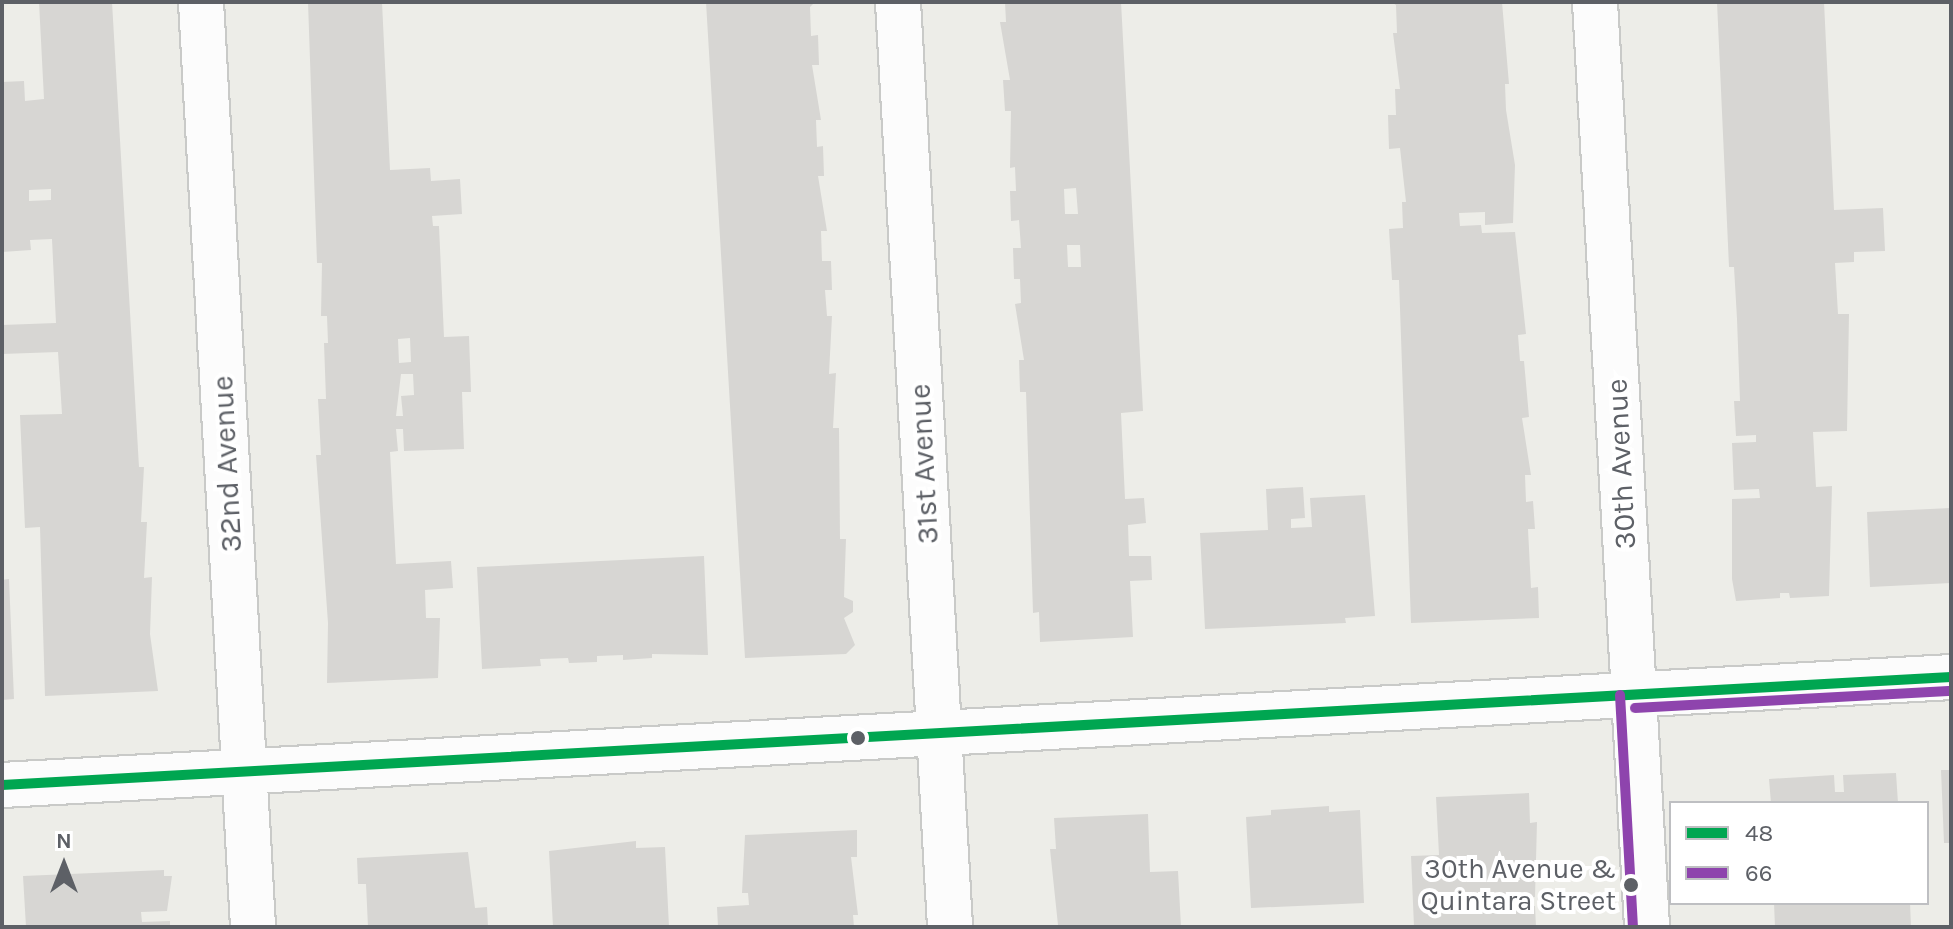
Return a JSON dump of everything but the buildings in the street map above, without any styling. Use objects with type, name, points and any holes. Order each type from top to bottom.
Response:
[{"type":"street","name":"32nd Avenue","points":[[201,2],[253,927]]},
{"type":"street","name":"31st Avenue","points":[[898,2],[950,927]]},
{"type":"street","name":"30th Avenue","points":[[1595,2],[1647,927]]},
{"type":"street","points":[[2,785],[1951,677]]},
{"type":"transit line","name":"48","points":[[2,785],[1951,677]]},
{"type":"transit line","name":"66","points":[[1635,708],[1951,691]]},
{"type":"transit line","name":"66","points":[[1620,695],[1633,927]]},
{"type":"place","name":"30th Avenue & Quintara Street","points":[[1631,885]]}]
